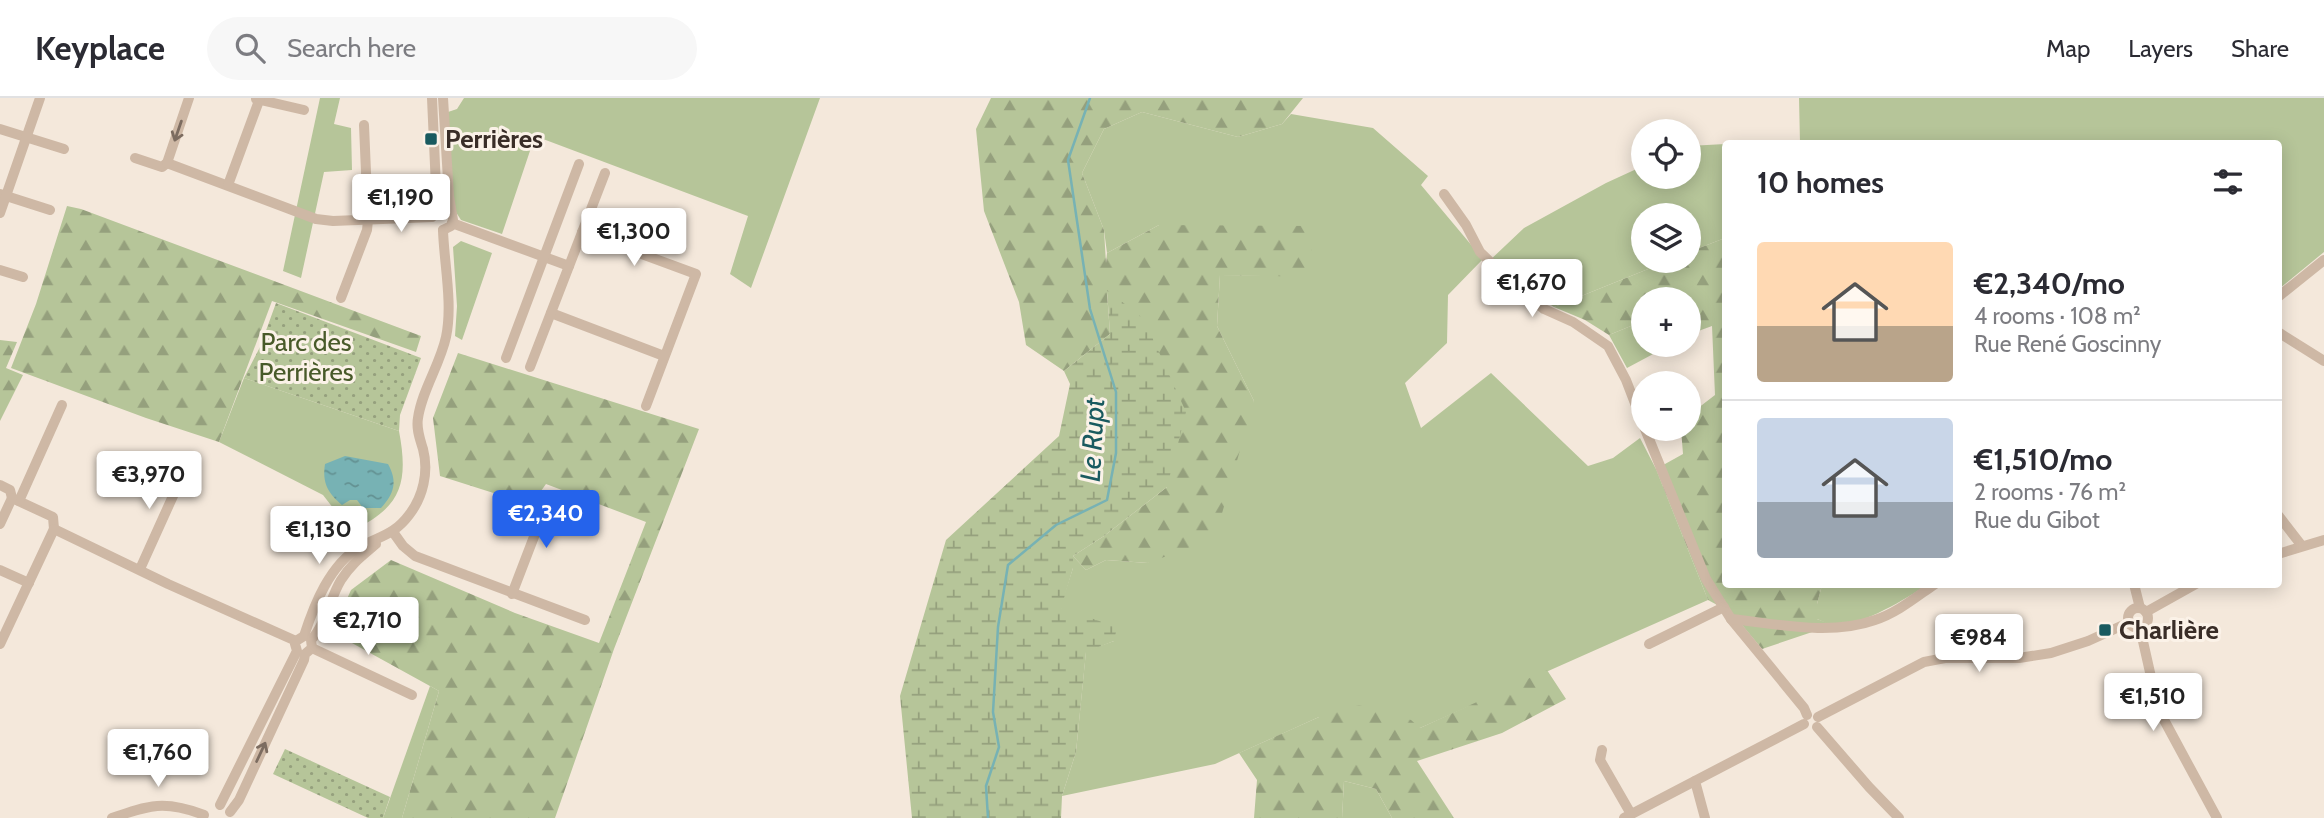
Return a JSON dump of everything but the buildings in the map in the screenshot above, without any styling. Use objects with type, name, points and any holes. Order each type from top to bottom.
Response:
[{"type":"street","points":[[0,213],[3,195],[40,98]]},
{"type":"street","points":[[135,158],[162,167],[167,163],[189,98]]},
{"type":"street","points":[[228,186],[257,98],[304,110]]},
{"type":"street","points":[[432,98],[436,227],[449,222],[569,266]]},
{"type":"street","points":[[112,818],[160,804],[179,807],[203,816],[207,809],[214,806],[227,812],[239,800],[304,660],[304,645],[334,572],[359,547],[393,532],[415,507],[423,486],[424,455],[418,433],[418,417],[446,338],[449,318],[449,222],[443,98]]},
{"type":"street","points":[[341,298],[369,220],[364,125]]},
{"type":"street","points":[[0,129],[64,149]]},
{"type":"street","points":[[167,163],[316,219],[369,220],[435,214],[444,209],[449,222]]},
{"type":"street","points":[[506,358],[579,164]]},
{"type":"street","points":[[530,366],[605,173]]},
{"type":"street","points":[[1444,194],[1466,225],[1480,252],[1512,283],[1544,309],[1573,322],[1608,346],[1631,393]]},
{"type":"street","points":[[3,195],[50,210]]},
{"type":"street","points":[[582,232],[695,274],[646,406]]},
{"type":"street","points":[[2282,294],[2324,260]]},
{"type":"street","points":[[0,270],[23,277]]},
{"type":"street","points":[[551,313],[664,356]]},
{"type":"street","points":[[2282,335],[2324,361]]},
{"type":"street","points":[[0,524],[62,405]]},
{"type":"street","points":[[1650,441],[1706,579],[1731,619],[1812,721],[1899,818]]},
{"type":"street","points":[[140,569],[187,465]]},
{"type":"street","points":[[0,485],[10,490],[15,499],[53,517],[54,529],[0,645]]},
{"type":"street","points":[[512,594],[550,495]]},
{"type":"street","points":[[2282,520],[2302,546]]},
{"type":"street","points":[[54,529],[412,695]]},
{"type":"street","points":[[393,532],[408,552],[415,556],[585,620]]},
{"type":"street","points":[[2282,553],[2324,540]]},
{"type":"street","points":[[0,570],[29,583]]},
{"type":"street","points":[[1731,619],[1827,629],[1859,625],[1878,620],[1929,588]]},
{"type":"street","points":[[1602,750],[1600,760],[1627,816],[1902,672],[1931,660],[2019,658],[2051,653],[2135,625],[2147,624],[2135,588]]},
{"type":"street","points":[[2188,588],[2143,610],[2131,612],[2163,718],[2217,818]]},
{"type":"street","points":[[1649,644],[1724,607]]},
{"type":"street","points":[[1695,780],[1705,818]]},
{"type":"green space","points":[[320,98],[340,98],[334,124],[351,128],[352,170],[324,172],[301,278],[283,271]]},
{"type":"green space","points":[[464,98],[820,98],[751,288],[730,274],[748,216],[535,136],[502,234],[461,220],[452,206],[448,112],[457,109]]},
{"type":"green space","points":[[991,98],[1303,98],[1282,124],[1238,137],[1142,112],[1104,129],[1082,173],[1104,230],[1106,263],[1107,253],[1159,225],[1312,226],[1312,277],[1220,275],[1217,326],[1254,401],[1215,538],[1148,563],[1106,560],[1086,570],[1073,556],[1104,536],[1167,487],[1107,292],[1110,334],[1064,371],[1026,345],[1019,302],[984,211],[976,129]]},
{"type":"green space","points":[[1799,98],[2324,98],[2324,252],[2282,287],[2282,140],[1800,140]]},
{"type":"green space","points":[[1142,112],[1238,137],[1282,124],[1291,114],[1373,128],[1428,176],[1421,185],[1483,259],[1448,295],[1447,343],[1405,383],[1421,428],[1491,373],[1588,466],[1613,458],[1636,441],[1642,441],[1656,469],[1708,600],[1420,728],[1319,717],[1215,764],[1062,796],[1076,752],[1086,651],[1114,641],[1060,608],[1073,568],[1073,556],[1086,570],[1106,560],[1148,563],[1254,401],[1217,326],[1220,275],[1312,276],[1159,225],[1107,253],[1104,230],[1082,173],[1104,129]]},
{"type":"green space","points":[[1722,144],[1722,239],[1701,247],[1701,203],[1631,203],[1631,273],[1638,273],[1554,307],[1487,263],[1524,228],[1631,172],[1631,189],[1701,189],[1701,145]]},
{"type":"green space","points":[[67,206],[421,336],[416,352],[272,301],[219,442],[11,368],[36,304]]},
{"type":"green space","points":[[1722,239],[1722,588],[1821,588],[1817,619],[1833,625],[1762,649],[1732,613],[1708,600],[1656,469],[1683,454],[1682,441],[1701,441],[1701,406],[1715,395],[1712,326],[1701,330],[1701,287],[1631,287],[1631,326],[1609,335],[1585,320],[1554,307],[1638,273],[1701,273],[1701,247]]},
{"type":"green space","points":[[461,241],[492,253],[462,340],[455,336],[457,306],[453,247]]},
{"type":"green space","points":[[1107,290],[1144,319],[1186,412],[1167,487],[1104,536],[1073,556],[1073,568],[1061,608],[1117,627],[1114,641],[1086,652],[1076,752],[1062,796],[1061,818],[912,818],[900,696],[946,540],[1059,436],[1070,384],[1064,371],[1110,334]]},
{"type":"green space","name":"Parc des Perrières","points":[[276,303],[421,358],[400,415],[399,431],[244,378],[260,347]]},
{"type":"green space","points":[[1631,326],[1631,357],[1648,357],[1627,368],[1609,335]]},
{"type":"green space","points":[[0,340],[17,342],[6,368],[23,375],[0,421]]},
{"type":"green space","points":[[458,353],[699,429],[614,649],[555,818],[402,818],[439,691],[332,632],[351,590],[391,560],[515,613],[599,643],[646,522],[546,484],[531,505],[440,476],[433,418]]},
{"type":"green space","points":[[244,378],[399,431],[403,466],[398,492],[391,503],[381,513],[351,531],[323,495],[219,442]]},
{"type":"green space","points":[[1821,588],[1922,588],[1869,617],[1844,624],[1827,624],[1817,619]]},
{"type":"green space","points":[[1547,670],[1566,699],[1502,733],[1417,761],[1454,818],[1392,818],[1376,789],[1344,781],[1342,818],[1254,818],[1257,780],[1239,753],[1319,717],[1359,705],[1411,720],[1420,728]]},
{"type":"green space","points":[[430,686],[439,691],[402,818],[383,818]]},
{"type":"green space","points":[[285,749],[390,797],[383,818],[368,818],[273,774]]},
{"type":"green space","points":[[1344,781],[1376,789],[1392,818],[1342,818]]},
{"type":"water","points":[[345,456],[388,464],[394,482],[389,498],[381,508],[363,508],[357,500],[350,500],[342,505],[330,492],[324,477],[325,464]]},
{"type":"waterway","name":"Le Rupt","points":[[988,818],[986,786],[999,747],[993,712],[998,627],[1008,565],[1056,525],[1107,500],[1116,453],[1116,392],[1090,309],[1068,160],[1090,98]]},
{"type":"place","name":"Perrières","points":[[431,139]]},
{"type":"place","name":"Charlière","points":[[2105,630]]}]
